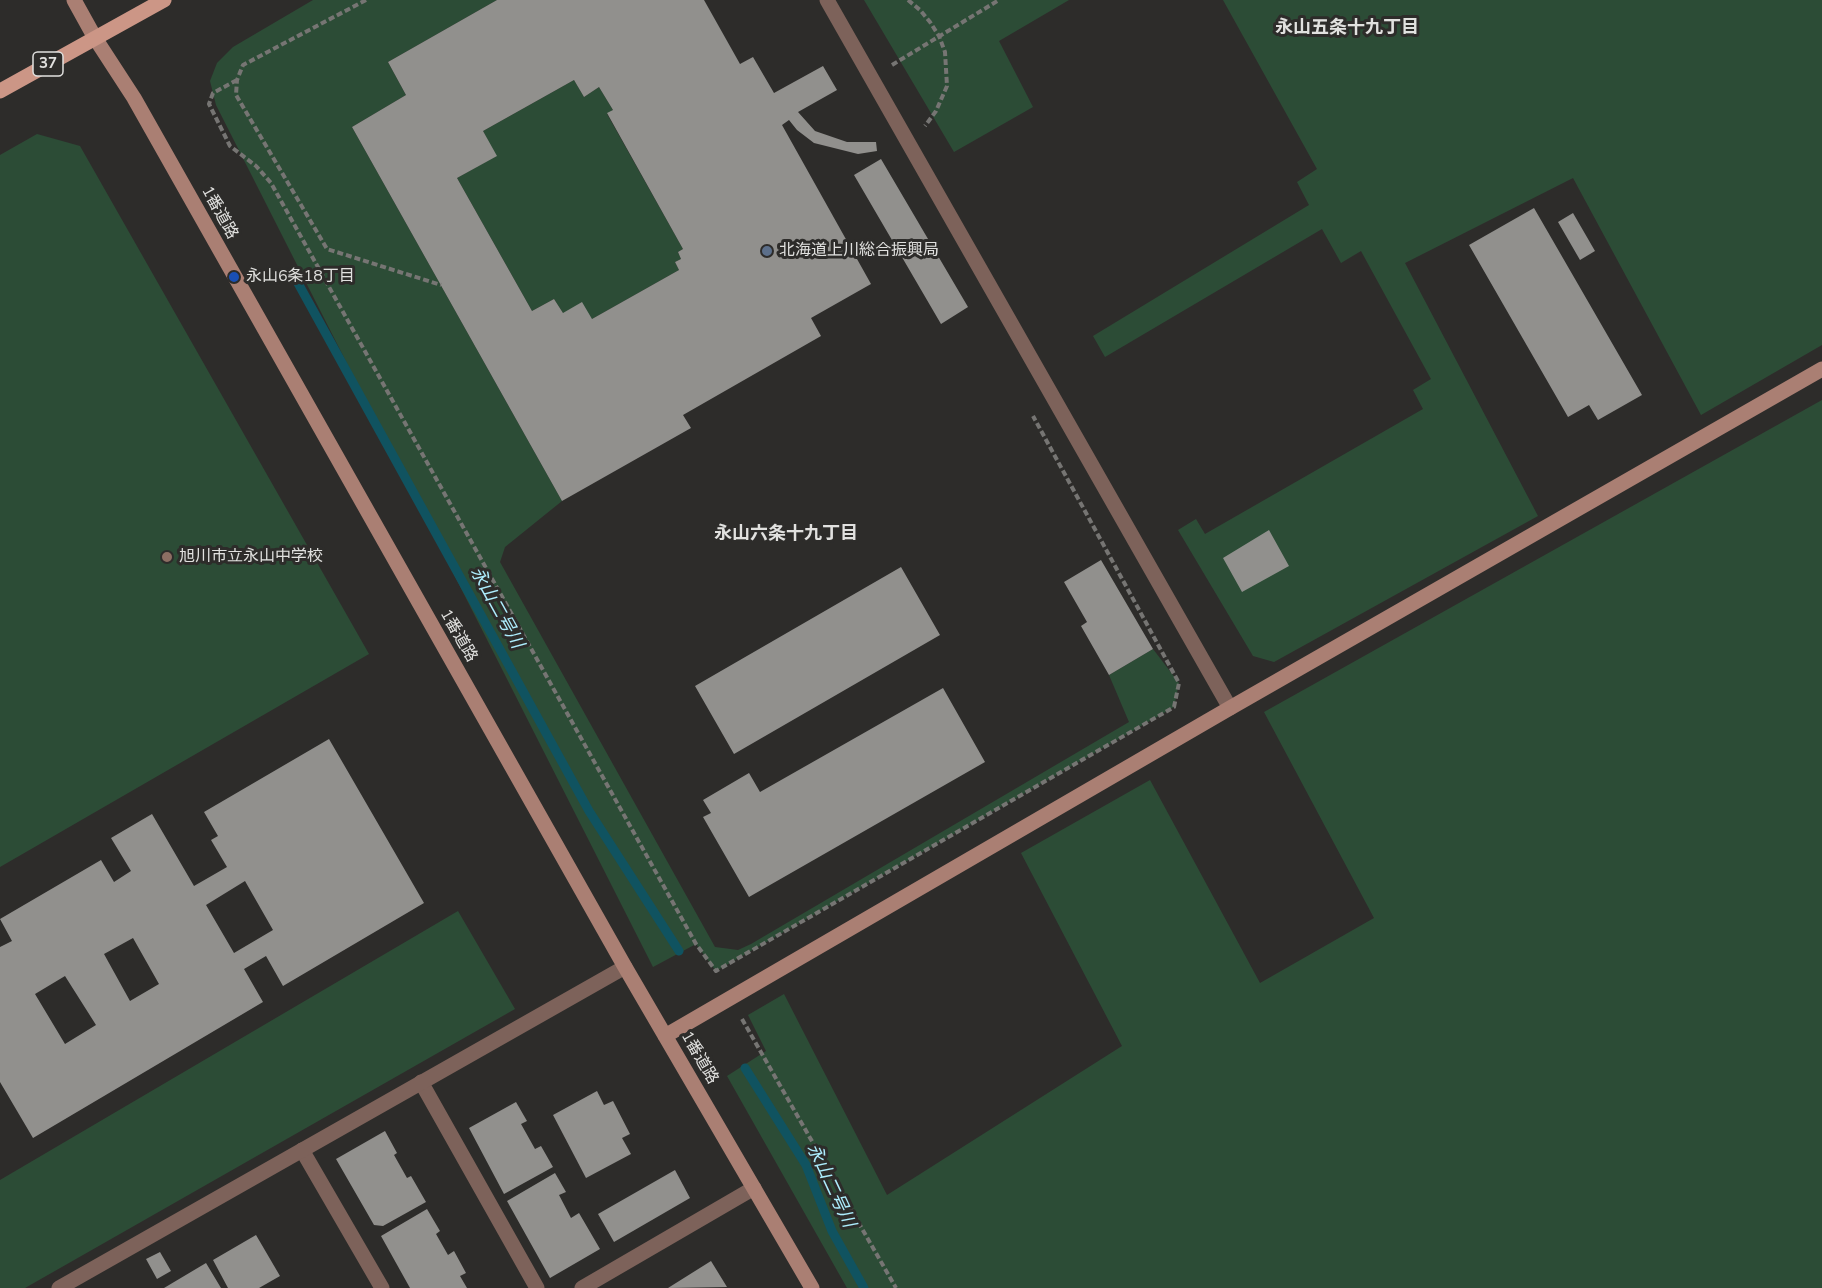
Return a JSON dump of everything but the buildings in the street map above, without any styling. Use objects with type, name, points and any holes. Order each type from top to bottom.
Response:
[{"type":"main road","name":"37","points":[[0,91],[164,0]]},
{"type":"street","name":"1番道路","points":[[74,0],[95,38],[134,98],[625,967],[812,1288]]},
{"type":"street","points":[[827,0],[1230,708]]},
{"type":"street","points":[[665,1036],[1230,708],[1822,369]]},
{"type":"street","points":[[59,1288],[625,967]]},
{"type":"street","points":[[421,1083],[537,1288]]},
{"type":"street","points":[[302,1150],[382,1288]]},
{"type":"street","points":[[582,1288],[754,1188]]},
{"type":"path","points":[[366,0],[243,65],[237,80],[236,95],[327,249],[441,285]]},
{"type":"path","points":[[907,139],[927,125],[947,86],[945,52],[939,36],[920,9],[908,0]]},
{"type":"path","points":[[871,77],[999,0]]},
{"type":"path","points":[[237,80],[213,93],[209,104],[230,146],[256,166],[271,183],[690,933],[716,971],[896,1288]]},
{"type":"path","points":[[716,971],[1174,707],[1179,683],[1032,416]]},
{"type":"green space","points":[[313,0],[497,0],[388,62],[406,95],[352,127],[562,501],[505,547],[500,562],[715,947],[738,950],[751,944],[1129,722],[1109,675],[1153,649],[1179,683],[1174,707],[716,971],[696,944],[653,967],[216,105],[210,81],[217,63],[233,47]]},
{"type":"green space","points":[[864,0],[1069,0],[999,41],[1033,107],[954,152]]},
{"type":"green space","points":[[1223,0],[1822,0],[1822,345],[1701,415],[1573,178],[1405,263],[1538,516],[1274,662],[1253,656],[1178,530],[1196,519],[1205,534],[1423,409],[1413,390],[1431,379],[1361,251],[1341,263],[1322,229],[1105,357],[1093,336],[1309,205],[1297,182],[1317,169]]},
{"type":"green space","points":[[574,80],[584,97],[599,87],[613,110],[607,114],[683,249],[678,252],[681,259],[675,262],[679,270],[592,319],[563,313],[554,299],[532,311],[457,178],[496,156],[483,131]]},
{"type":"green space","points":[[37,134],[80,146],[369,654],[0,867],[0,155]]},
{"type":"green space","points":[[1822,400],[1822,1288],[847,1288],[727,1076],[766,1051],[748,1015],[784,994],[887,1195],[1122,1046],[1021,853],[1150,780],[1260,983],[1374,918],[1264,712]]},
{"type":"green space","points":[[458,911],[515,1009],[25,1288],[0,1288],[0,1180]]},
{"type":"waterway","name":"永山二号川","points":[[293,274],[589,811],[679,951]]},
{"type":"waterway","name":"永山二号川","points":[[745,1068],[806,1165],[832,1231],[864,1288]]},
{"type":"place","name":"北海道上川総合振興局","points":[[767,251]]},
{"type":"place","name":"永山6条18丁目","points":[[234,277]]},
{"type":"place","name":"旭川市立永山中学校","points":[[167,557]]},
{"type":"district","name":"永山五条十九丁目","points":[[1347,29]]},
{"type":"district","name":"永山六条十九丁目","points":[[786,535]]}]
